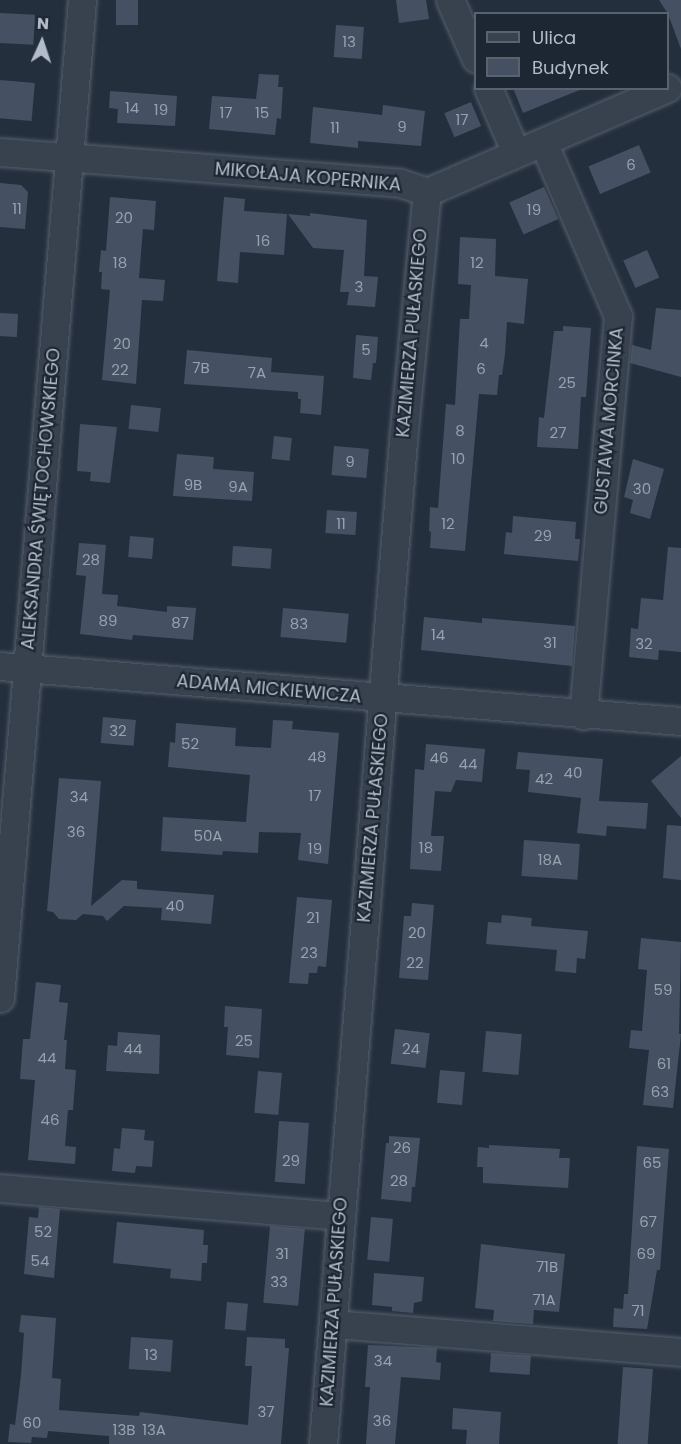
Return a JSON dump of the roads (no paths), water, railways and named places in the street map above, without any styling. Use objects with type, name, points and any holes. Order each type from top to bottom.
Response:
[{"type":"street","name":"ALEKSANDRA ŚWIĘTOCHOWSKIEGO","points":[[0,998],[82,0]]},
{"type":"street","points":[[450,0],[474,54]]},
{"type":"street","points":[[489,90],[516,153]]},
{"type":"street","name":"MIKOŁAJA KOPERNIKA","points":[[0,152],[400,183],[427,192],[662,90]]},
{"type":"street","name":"GUSTAWA MORCINKA","points":[[543,142],[618,316],[583,714]]},
{"type":"street","name":"KAZIMIERZA PUŁASKIEGO","points":[[323,1444],[422,219],[427,192]]},
{"type":"street","name":"ADAMA MICKIEWICZA","points":[[0,666],[681,721]]},
{"type":"street","points":[[0,1188],[341,1216]]},
{"type":"street","points":[[333,1324],[681,1352]]}]
